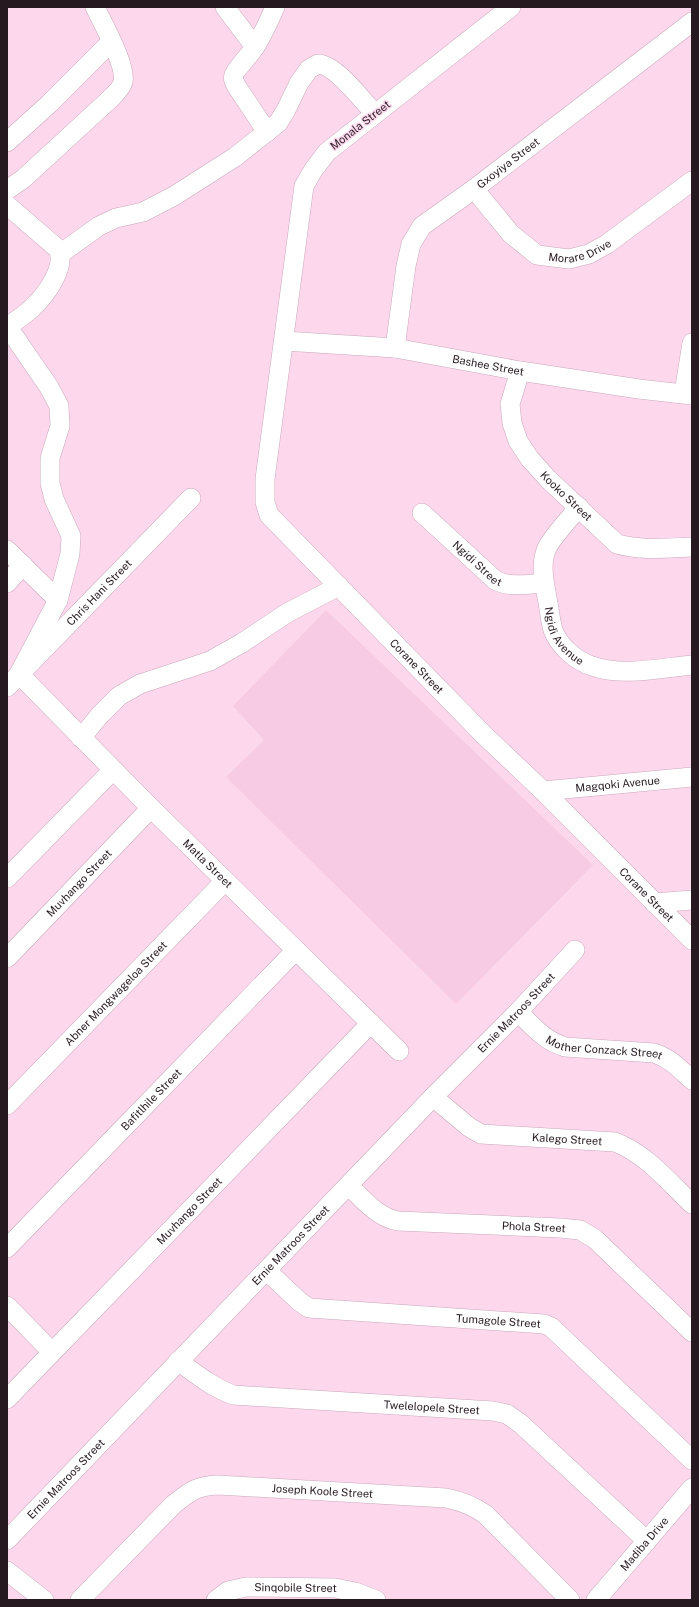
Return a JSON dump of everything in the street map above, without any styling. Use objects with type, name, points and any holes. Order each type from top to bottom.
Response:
[{"type":"street","points":[[7,190],[24,179],[119,90],[123,81],[122,72],[111,42],[95,7]]},
{"type":"street","points":[[225,7],[255,47]]},
{"type":"street","points":[[267,132],[234,81],[234,76],[237,69],[246,60],[265,31],[276,7]]},
{"type":"street","name":"Monala Street","points":[[284,341],[304,186],[314,169],[327,152],[511,7]]},
{"type":"street","name":"Gxoyiya Street","points":[[395,348],[406,266],[411,244],[422,226],[474,189],[692,22]]},
{"type":"street","points":[[7,142],[49,104],[111,42]]},
{"type":"street","points":[[60,254],[99,226],[116,218],[143,212],[174,196],[236,157],[278,123],[302,78],[310,69],[318,64],[328,66],[339,75],[375,114]]},
{"type":"street","name":"Morare Drive","points":[[474,189],[512,234],[537,255],[569,259],[589,254],[607,244],[692,181]]},
{"type":"street","points":[[7,205],[58,249],[60,254],[60,265],[48,288],[32,308],[7,326],[49,387],[59,406],[60,426],[50,458],[50,483],[54,499],[71,536],[70,554],[58,600],[13,681]]},
{"type":"street","name":"Bashee Street","points":[[284,341],[395,348],[520,371],[639,389],[688,394]]},
{"type":"street","name":"Corane Street","points":[[284,341],[265,479],[265,502],[269,514],[484,735],[543,791],[692,940]]},
{"type":"street","points":[[688,394],[692,343]]},
{"type":"street","name":"Kooko Street","points":[[520,371],[510,404],[512,423],[518,442],[530,459],[548,479],[617,544],[631,548],[643,549],[692,547]]},
{"type":"street","name":"Chris Hani Street","points":[[13,681],[191,498]]},
{"type":"street","name":"Ngidi Avenue","points":[[579,508],[548,546],[543,565],[544,583],[553,630],[564,647],[575,657],[591,666],[607,670],[626,672],[692,665]]},
{"type":"street","name":"Ngidi Street","points":[[422,513],[495,580],[502,584],[510,585],[544,583]]},
{"type":"street","points":[[7,550],[58,600]]},
{"type":"street","points":[[7,583],[23,565]]},
{"type":"street","points":[[81,738],[100,715],[119,696],[140,684],[210,661],[242,643],[287,613],[339,586]]},
{"type":"street","name":"Matla Street","points":[[13,681],[81,738],[399,1051]]},
{"type":"street","points":[[7,878],[113,770]]},
{"type":"street","name":"Magqoki Avenue","points":[[543,791],[692,777]]},
{"type":"street","name":"Muvhango Street","points":[[7,958],[151,808]]},
{"type":"street","name":"Abner Mongwageloa Street","points":[[7,1105],[225,881]]},
{"type":"street","points":[[654,903],[692,900]]},
{"type":"street","name":"Bafitlhile Street","points":[[7,1248],[296,950]]},
{"type":"street","name":"Ernie Matroos Street","points":[[7,1540],[433,1097],[518,1012],[575,950]]},
{"type":"street","name":"Mother Conzack Street","points":[[518,1012],[547,1040],[555,1044],[565,1047],[654,1053],[665,1057],[675,1064],[692,1080]]},
{"type":"street","name":"Muvhango Street","points":[[7,1399],[371,1023]]},
{"type":"street","name":"Kalego Street","points":[[433,1097],[469,1127],[481,1134],[615,1142],[628,1147],[649,1163],[692,1204]]},
{"type":"street","name":"Phola Street","points":[[349,1186],[376,1212],[387,1219],[398,1221],[580,1230],[595,1239],[612,1254],[692,1332]]},
{"type":"street","name":"Tumagole Street","points":[[267,1271],[300,1302],[309,1308],[544,1324],[551,1326],[692,1460]]},
{"type":"street","points":[[7,1306],[52,1352]]},
{"type":"street","name":"Twelelopele Street","points":[[178,1361],[207,1382],[220,1390],[233,1395],[493,1411],[507,1414],[521,1424],[647,1541]]},
{"type":"street","name":"Joseph Koole Street","points":[[80,1600],[174,1504],[190,1491],[203,1486],[218,1485],[446,1498],[461,1501],[474,1506],[485,1514],[570,1600]]},
{"type":"street","name":"Madiba Drive","points":[[596,1600],[692,1488]]},
{"type":"street","points":[[7,1571],[44,1600]]},
{"type":"street","name":"Sinqobile Street","points":[[216,1600],[228,1591],[246,1587],[335,1588],[355,1592],[376,1600]]},
{"type":"shaded area","points":[[326,610],[593,865],[456,1004],[226,777],[264,740],[233,706]]}]
